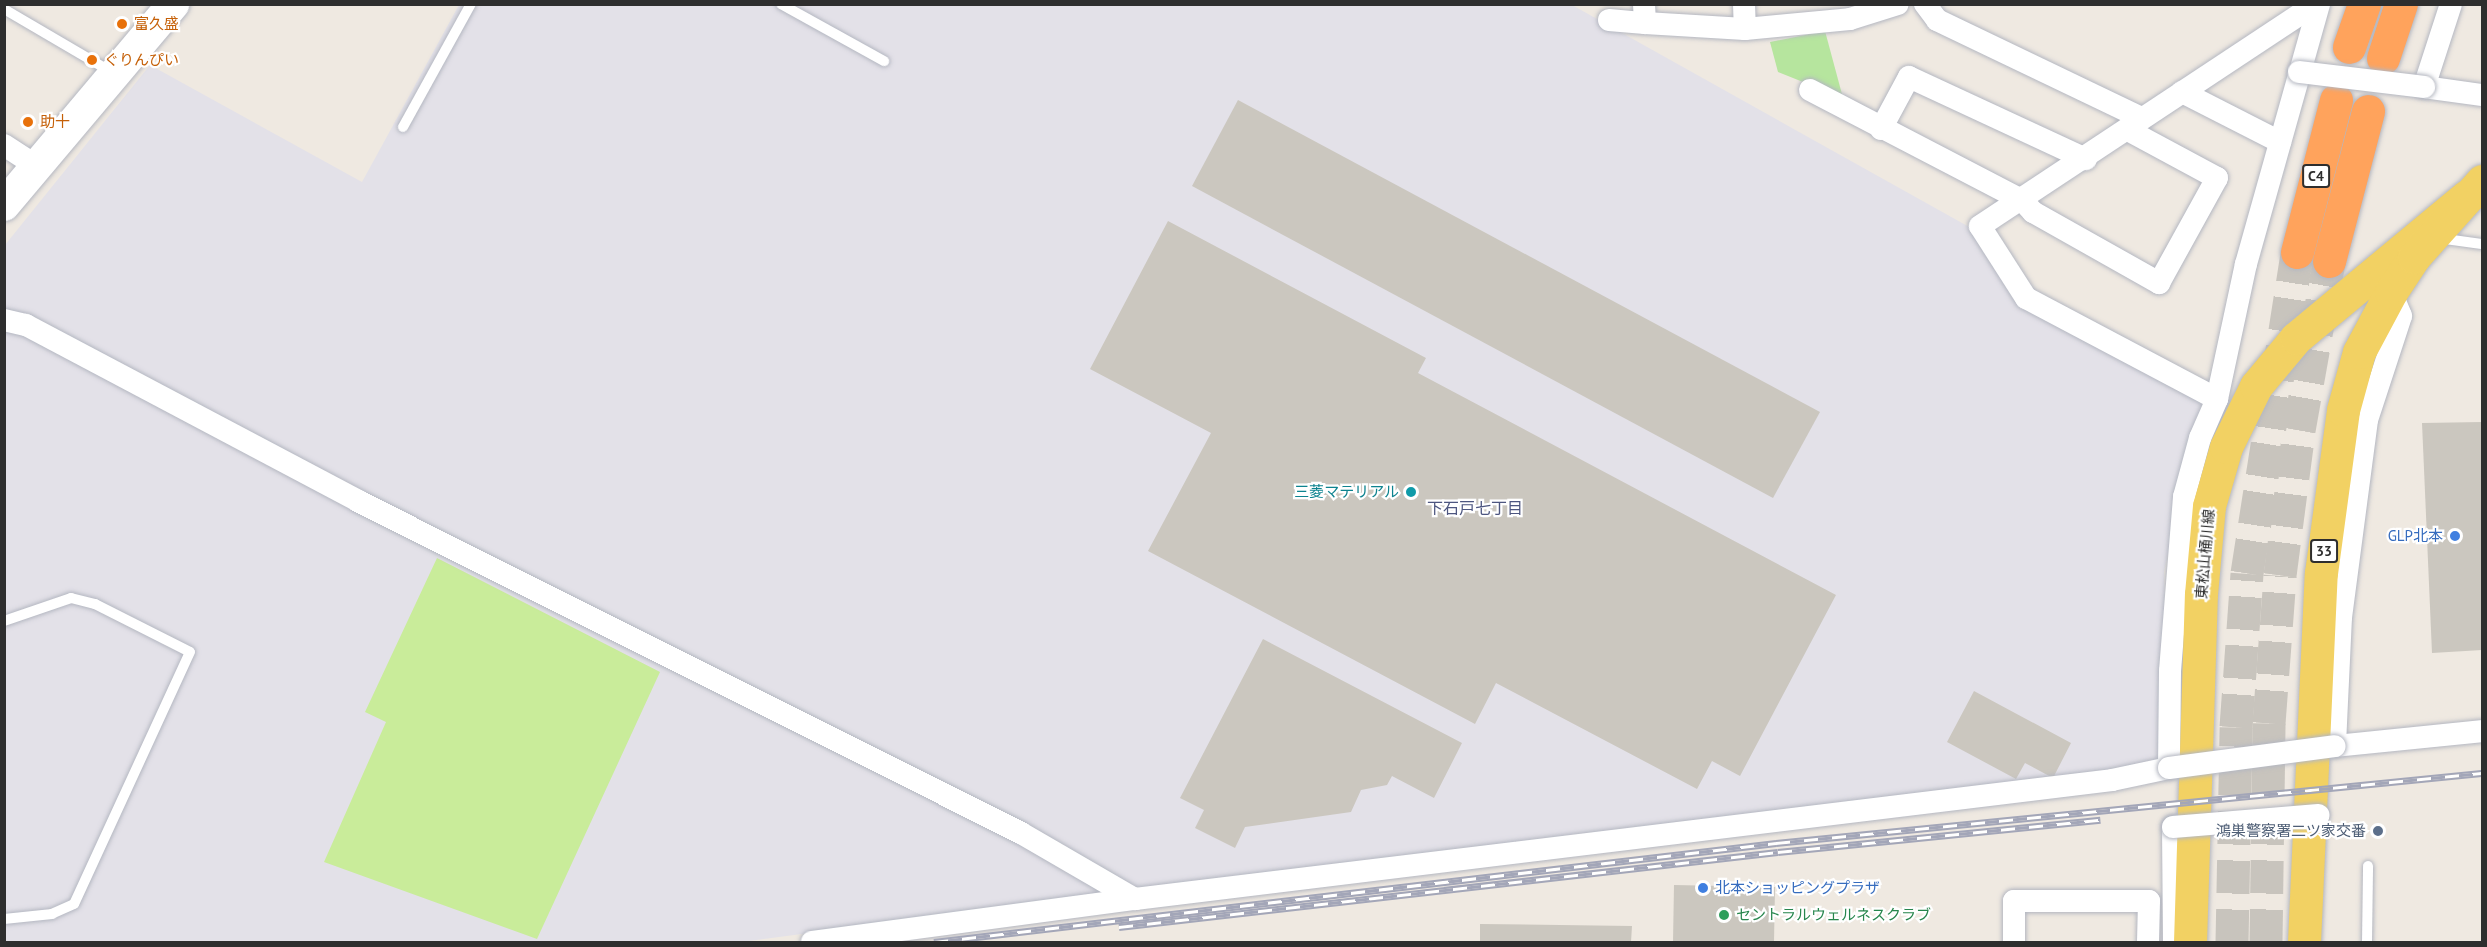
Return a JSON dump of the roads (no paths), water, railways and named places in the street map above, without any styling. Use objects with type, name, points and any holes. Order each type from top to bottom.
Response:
[{"type":"highway","points":[[2349,47],[2364,4]]},
{"type":"highway","points":[[2383,58],[2401,4]]},
{"type":"highway","name":"C4","points":[[2297,252],[2336,100]]},
{"type":"highway","name":"C4","points":[[2329,261],[2368,111]]},
{"type":"main road","name":"東松山桶川線","points":[[2304,942],[2320,595],[2329,506],[2343,410],[2359,352],[2391,292],[2432,237],[2474,189]]},
{"type":"main road","name":"東松山桶川線","points":[[2190,942],[2201,594],[2209,506],[2226,447],[2256,386],[2296,338],[2474,189]]},
{"type":"street","points":[[4,206],[116,75],[173,4]]},
{"type":"street","points":[[1744,4],[1745,29]]},
{"type":"street","points":[[1609,20],[1645,14],[1745,29],[1898,4]]},
{"type":"street","points":[[1810,90],[2023,201],[2033,212],[2158,283],[2217,178],[2135,124],[1937,20],[1925,4]]},
{"type":"street","points":[[2169,768],[2169,671],[2184,497],[2200,438],[2217,399],[2246,264],[2317,4]]},
{"type":"street","points":[[2217,399],[2026,298],[1980,226],[2023,201],[2182,92],[2317,4]]},
{"type":"street","points":[[2424,87],[2451,4]]},
{"type":"street","points":[[2299,72],[2482,95]]},
{"type":"street","points":[[1881,129],[1909,77],[2086,159]]},
{"type":"street","points":[[2182,92],[2280,142]]},
{"type":"street","points":[[4,145],[36,166]]},
{"type":"street","name":"33","points":[[2335,746],[2341,617],[2367,420],[2401,316],[2391,292]]},
{"type":"street","points":[[4,320],[26,325],[358,501],[1021,833],[1135,899]]},
{"type":"street","points":[[812,942],[1135,899],[2028,790],[2335,746],[2482,731]]},
{"type":"street","points":[[2174,942],[2174,826],[2319,815],[2318,942]]},
{"type":"street","points":[[2014,942],[2014,901],[2174,902]]},
{"type":"street","points":[[2148,942],[2149,901]]},
{"type":"lane","points":[[403,127],[471,4]]},
{"type":"lane","points":[[781,4],[884,61]]},
{"type":"lane","points":[[4,9],[116,75]]},
{"type":"lane","points":[[2432,237],[2482,244]]},
{"type":"lane","points":[[4,621],[71,598],[95,604],[190,651],[75,904],[52,914],[4,919]]},
{"type":"lane","points":[[2367,942],[2368,866]]},
{"type":"tunnel","points":[[2232,942],[2236,727],[2247,573],[2297,252]]},
{"type":"tunnel","points":[[2266,942],[2269,723],[2280,575],[2299,430],[2329,261]]},
{"type":"railway","points":[[934,942],[1776,843],[2482,773]]},
{"type":"railway","points":[[1119,927],[1778,852],[2100,820]]},
{"type":"place","name":"富久盛","points":[[122,24]]},
{"type":"place","name":"ぐりんぴい","points":[[92,60]]},
{"type":"place","name":"助十","points":[[28,122]]},
{"type":"place","name":"三菱マテリアル","points":[[1411,492]]},
{"type":"place","name":"GLP北本","points":[[2455,536]]},
{"type":"place","name":"鴻巣警察署二ツ家交番","points":[[2378,831]]},
{"type":"place","name":"北本ショッピングプラザ","points":[[1703,888]]},
{"type":"place","name":"セントラルウェルネスクラブ","points":[[1724,915]]},
{"type":"district","name":"下石戸七丁目","points":[[1475,508]]}]
